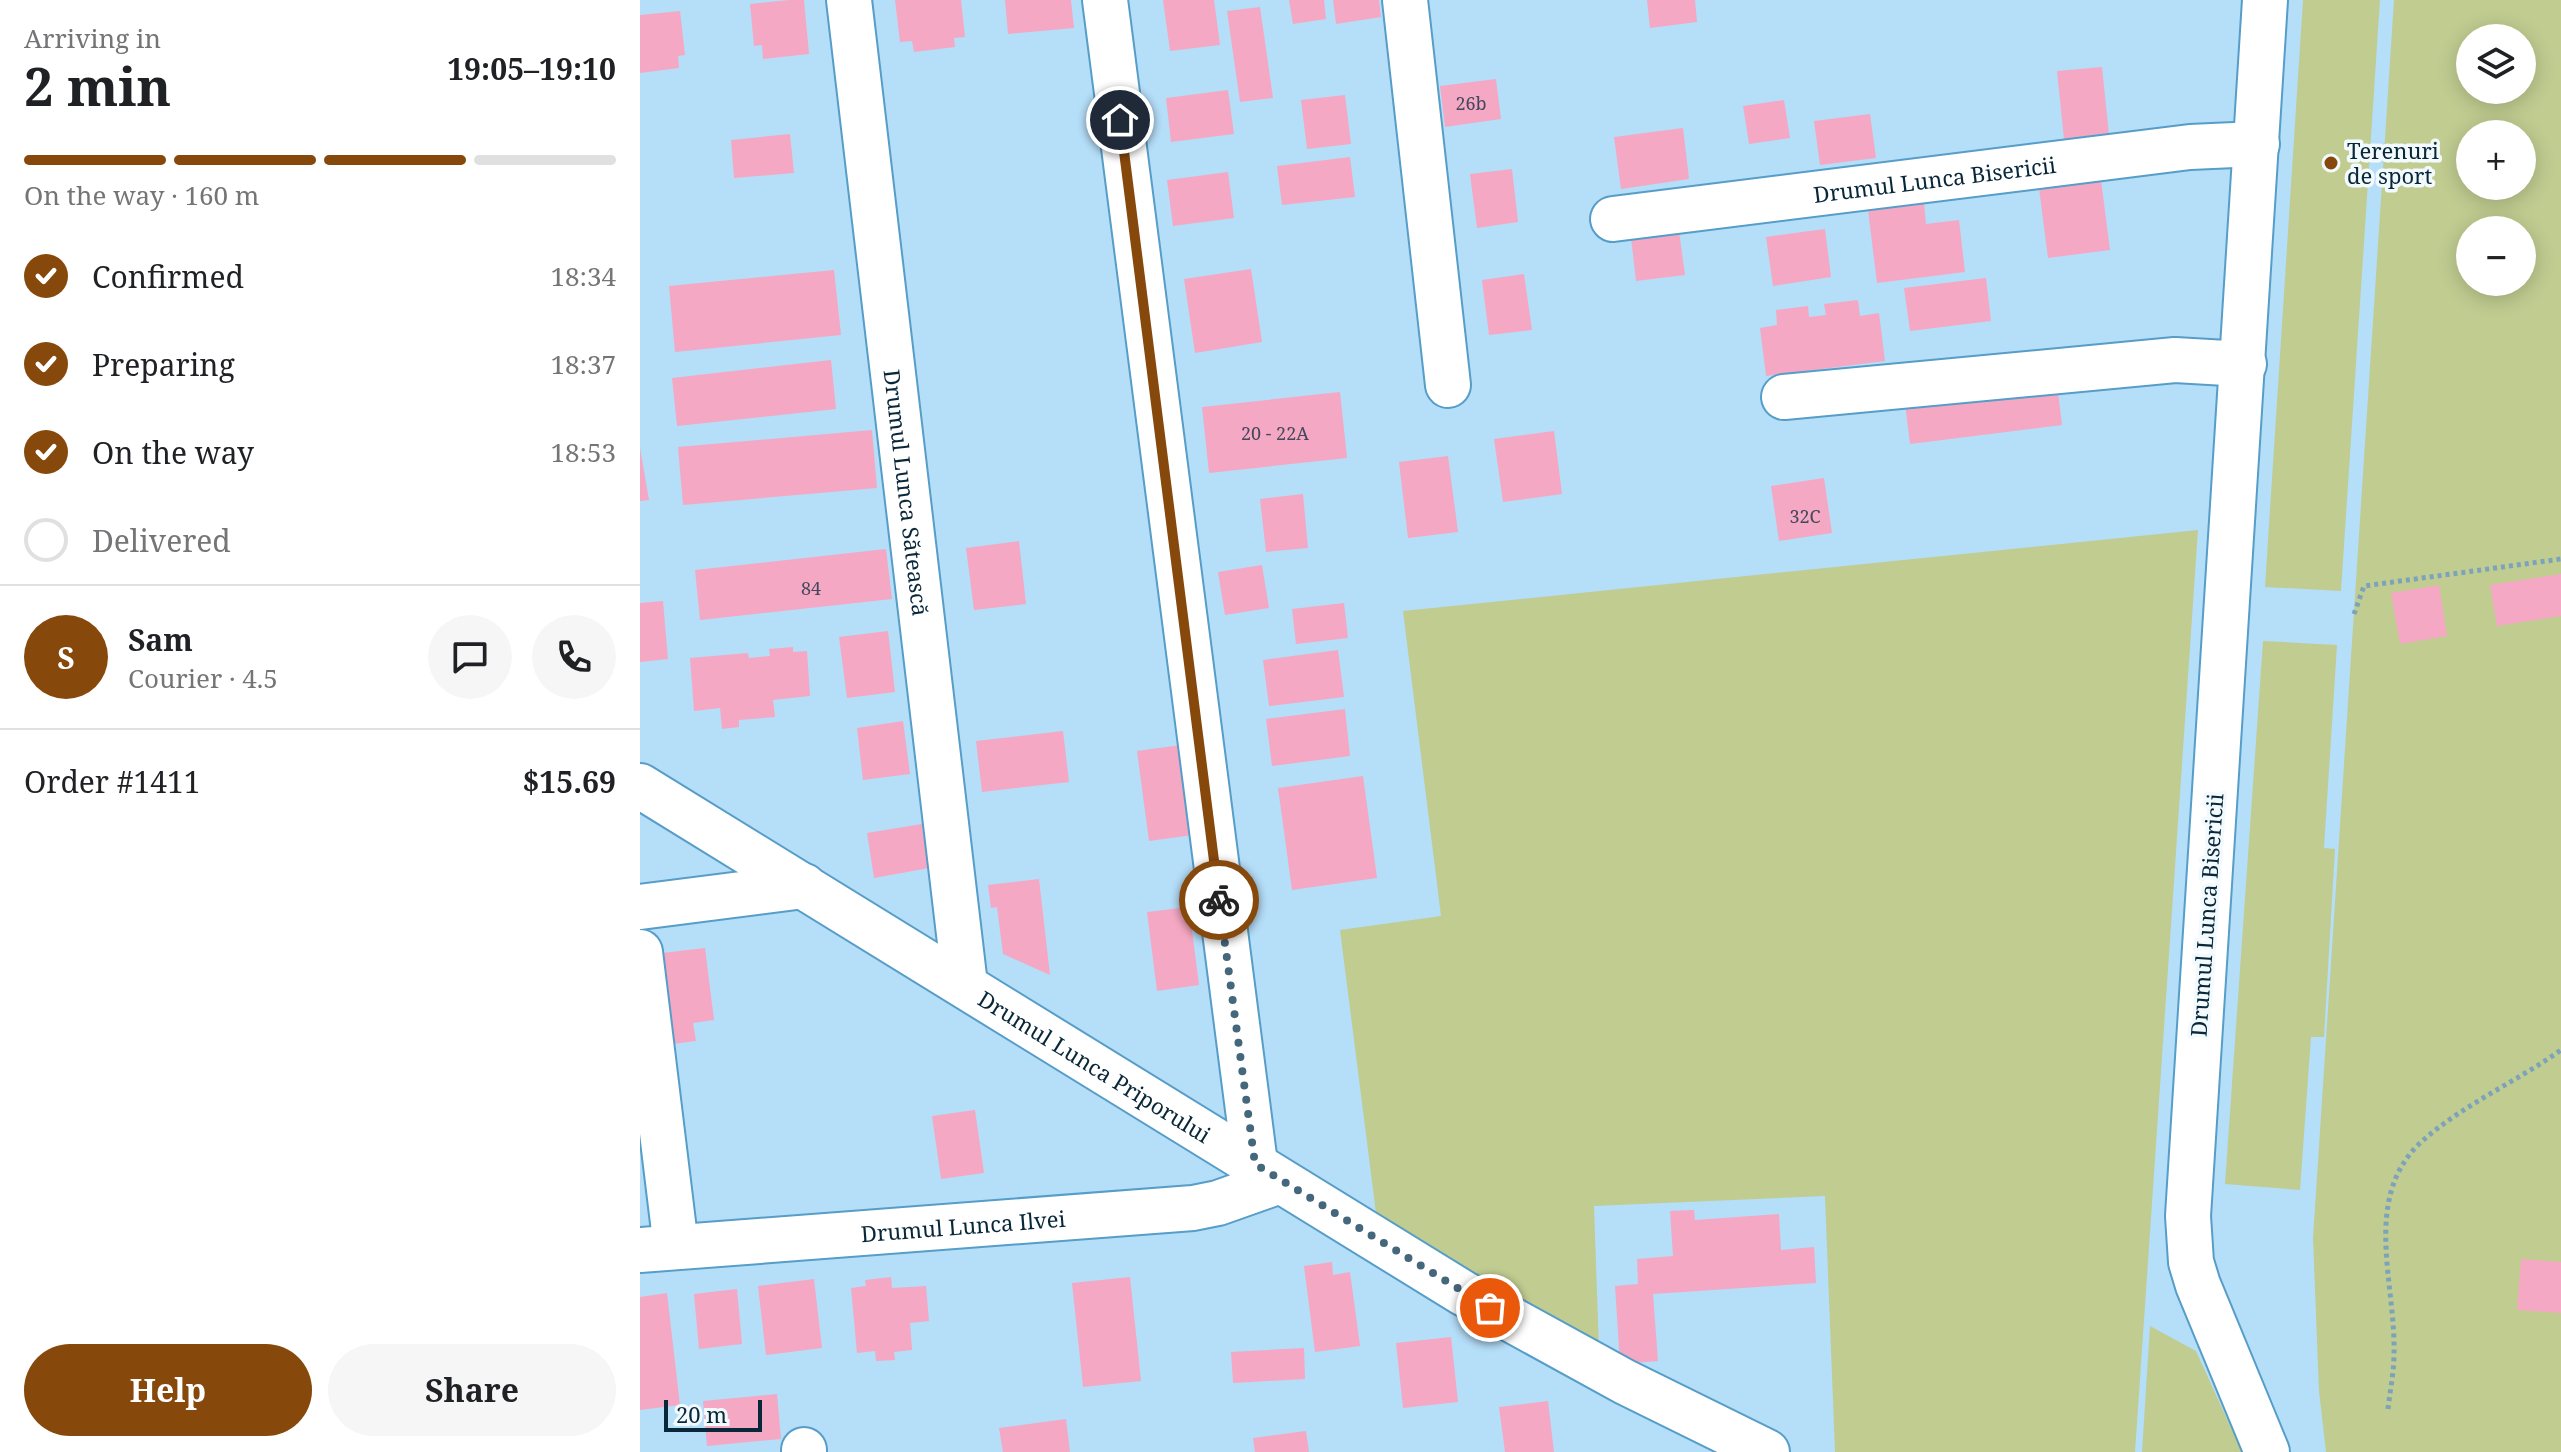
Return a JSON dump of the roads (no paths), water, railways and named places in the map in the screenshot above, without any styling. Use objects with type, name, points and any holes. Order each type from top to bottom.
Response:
[{"type":"street","name":"Drumul Lunca Sătească","points":[[849,0],[965,985]]},
{"type":"street","points":[[1105,0],[1268,1172]]},
{"type":"street","points":[[1405,0],[1448,385]]},
{"type":"street","name":"Drumul Lunca Bisericii","points":[[2265,0],[2188,1216],[2191,1262],[2198,1285],[2267,1452]]},
{"type":"street","name":"Drumul Lunca Bisericii","points":[[1613,219],[2190,147],[2257,144]]},
{"type":"street","points":[[1784,397],[2149,362],[2203,360],[2244,364]]},
{"type":"street","name":"Drumul Lunca Priporului","points":[[640,786],[1463,1293],[1625,1382],[1767,1452]]},
{"type":"street","points":[[640,907],[804,886]]},
{"type":"street","points":[[640,952],[658,1249]]},
{"type":"street","name":"Drumul Lunca Ilvei","points":[[658,1249],[1193,1208],[1218,1203],[1268,1172]]},
{"type":"place","name":"Terenuri de sport","points":[[2331,163]]}]
